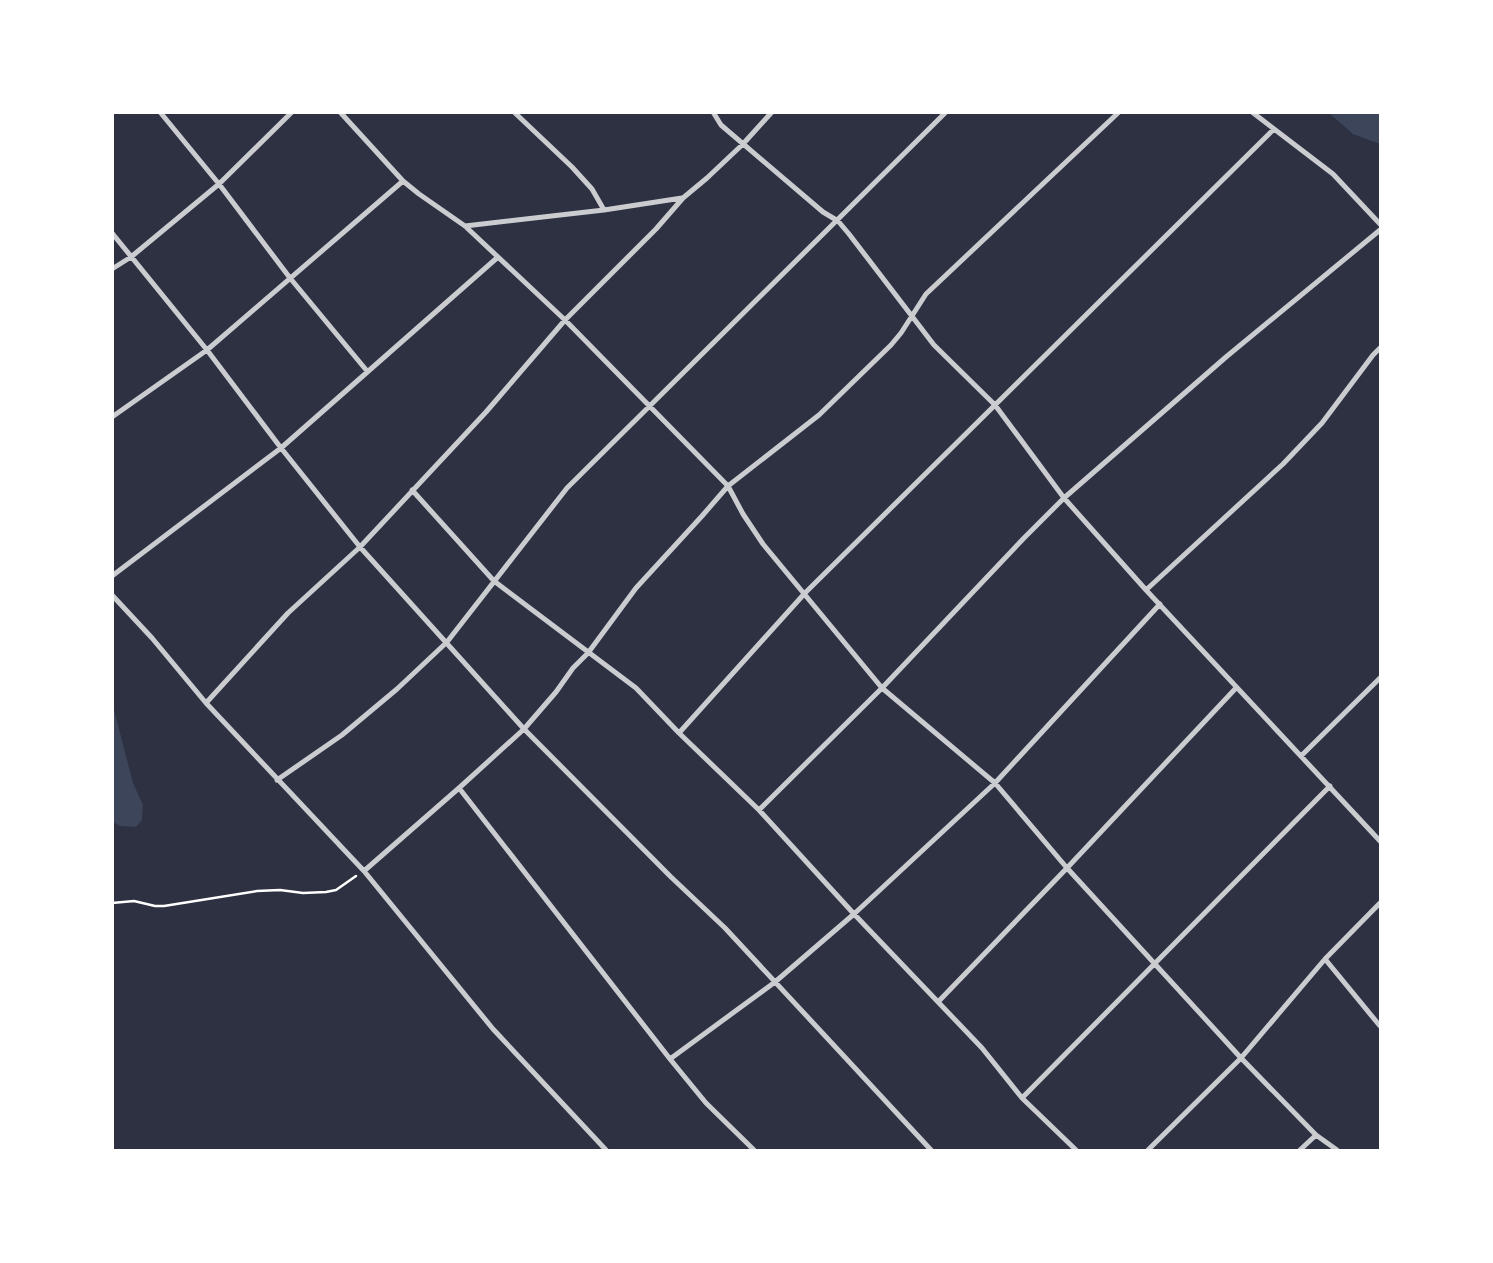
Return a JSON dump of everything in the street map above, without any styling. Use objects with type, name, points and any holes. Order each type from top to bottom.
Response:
[{"type":"street","points":[[160,112],[219,184],[290,278],[367,370]]},
{"type":"street","points":[[112,269],[131,257],[219,184],[292,112]]},
{"type":"street","points":[[340,112],[403,180],[419,194],[465,226],[565,320],[728,486],[743,514],[763,544],[882,688],[995,782],[1067,868],[1241,1058],[1316,1136],[1337,1150]]},
{"type":"street","points":[[514,112],[572,167],[592,189],[604,210]]},
{"type":"street","points":[[714,112],[721,125],[823,212],[838,221],[934,345],[995,405],[1064,498],[1236,688],[1380,841]]},
{"type":"street","points":[[206,703],[288,613],[360,547],[486,412],[565,320],[656,229],[683,198],[744,144],[772,112]]},
{"type":"street","points":[[277,780],[342,735],[397,689],[447,642],[567,488],[946,112]]},
{"type":"street","points":[[364,871],[524,729],[556,692],[573,668],[588,653],[636,588],[728,486],[819,416],[891,345],[926,294],[1119,112]]},
{"type":"street","points":[[1252,112],[1333,174],[1380,224]]},
{"type":"street","points":[[678,733],[805,593],[1274,129]]},
{"type":"street","points":[[112,417],[207,350],[403,180]]},
{"type":"street","points":[[465,226],[604,210],[683,198]]},
{"type":"street","points":[[759,810],[882,688],[1064,498],[1226,357],[1380,230]]},
{"type":"street","points":[[112,233],[207,350],[281,448],[360,547],[524,729],[671,877],[725,928],[931,1150]]},
{"type":"street","points":[[112,576],[281,448],[367,370],[498,257]]},
{"type":"street","points":[[1146,590],[1283,464],[1322,422],[1380,348]]},
{"type":"street","points":[[412,490],[494,581],[636,688],[678,733],[759,810],[854,914],[982,1048],[1022,1098],[1076,1150]]},
{"type":"street","points":[[112,595],[152,638],[206,703],[364,871],[493,1029],[606,1150]]},
{"type":"street","points":[[670,1059],[775,982],[854,914],[995,782],[1160,604]]},
{"type":"street","points":[[1301,756],[1380,678]]},
{"type":"street","points":[[938,1002],[1236,688]]},
{"type":"street","points":[[1022,1098],[1330,786]]},
{"type":"street","points":[[459,788],[670,1059],[706,1103],[754,1150]]},
{"type":"street","points":[[1148,1150],[1241,1058],[1325,959],[1380,903]]},
{"type":"street","points":[[1325,959],[1380,1026]]},
{"type":"street","points":[[1300,1150],[1316,1136]]},
{"type":"path","points":[[112,903],[134,901],[164,906],[257,891],[326,892],[336,890],[364,871]]},
{"type":"shaded area","points":[[1329,113],[1380,113],[1380,144],[1353,134]]},
{"type":"shaded area","points":[[113,706],[133,783],[143,805],[142,820],[136,827],[120,826],[113,822]]}]
